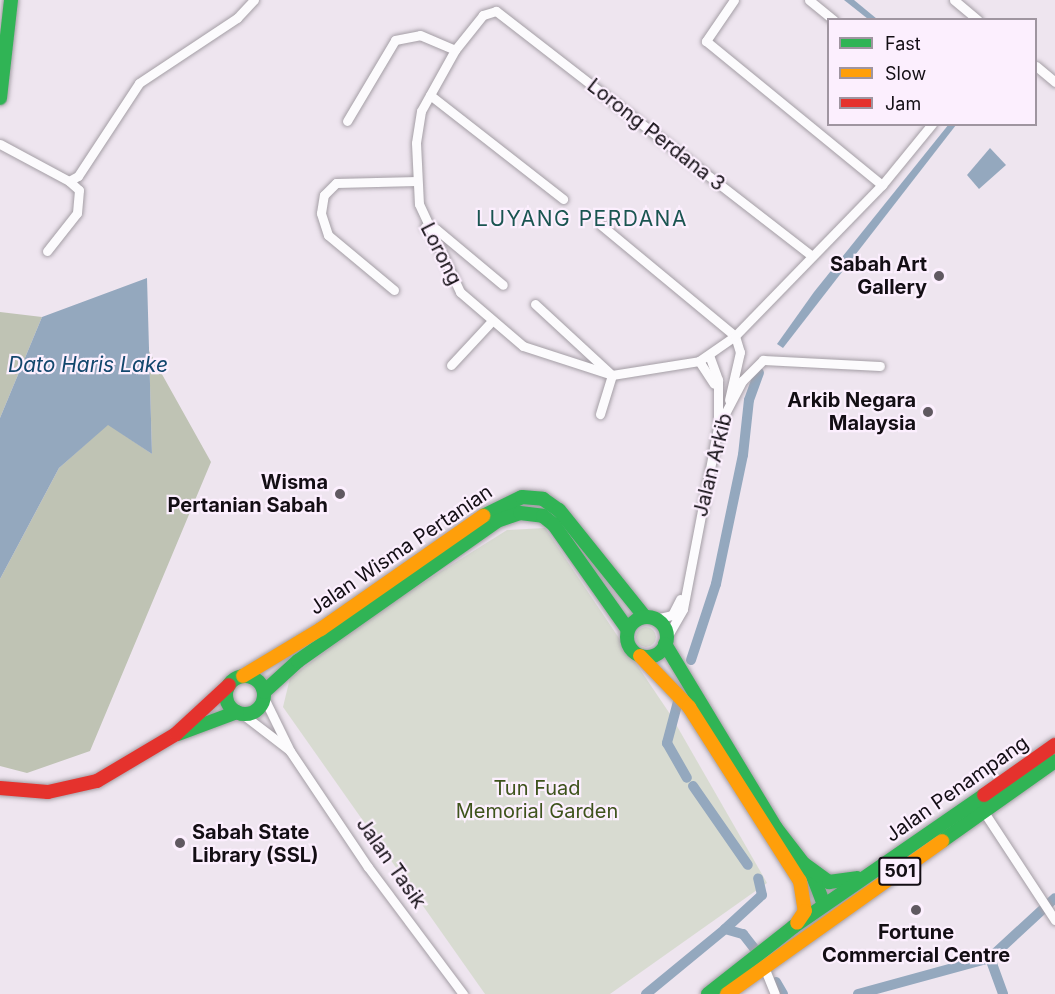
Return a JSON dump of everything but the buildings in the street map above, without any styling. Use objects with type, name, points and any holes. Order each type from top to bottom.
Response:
[{"type":"street","points":[[0,98],[4,28],[11,0]]},
{"type":"street","points":[[69,181],[86,168],[139,83],[237,18],[254,0]]},
{"type":"street","points":[[734,0],[705,38],[882,185]]},
{"type":"street","points":[[809,0],[832,18]]},
{"type":"street","points":[[954,0],[976,18]]},
{"type":"street","name":"Lorong","points":[[500,14],[483,15],[455,50],[430,95],[416,143],[417,181],[425,227],[460,292],[490,323],[550,358],[612,375],[699,362],[735,336],[882,185],[930,126]]},
{"type":"street","name":"Lorong Perdana 3","points":[[500,14],[812,256]]},
{"type":"street","points":[[347,121],[395,40],[420,35],[455,50]]},
{"type":"street","points":[[1037,68],[1055,82]]},
{"type":"street","points":[[430,95],[563,199]]},
{"type":"street","points":[[0,144],[69,181],[80,190],[77,213],[47,251]]},
{"type":"street","points":[[394,290],[328,235],[321,213],[324,195],[336,183],[417,181]]},
{"type":"street","points":[[601,225],[735,336],[740,352],[728,405]]},
{"type":"street","points":[[425,227],[436,229],[503,285]]},
{"type":"street","points":[[535,304],[612,375],[600,414]]},
{"type":"street","points":[[451,365],[490,323]]},
{"type":"street","points":[[709,355],[717,392],[718,427]]},
{"type":"street","name":"Jalan Arkib","points":[[666,641],[678,623],[718,427],[728,405],[763,360],[880,366]]},
{"type":"street","points":[[699,362],[717,392]]},
{"type":"street","name":"Jalan Wisma Pertanian","points":[[243,676],[321,629],[474,520],[522,497],[543,498],[559,510],[650,618]]},
{"type":"street","name":"Jalan Wisma Pertanian","points":[[264,695],[298,661],[497,521],[520,513],[543,516],[554,525],[628,630]]},
{"type":"street","name":"Jalan Arkib","points":[[650,618],[672,615],[684,591]]},
{"type":"street","points":[[816,931],[824,905],[818,885],[776,828],[666,641],[650,618],[628,630],[630,648],[671,683],[689,707],[811,897],[818,893],[818,885]]},
{"type":"street","points":[[640,656],[653,657],[666,641]]},
{"type":"street","points":[[0,788],[48,792],[78,788],[176,734],[239,713],[255,711],[264,695],[255,678],[243,676],[229,685],[176,734]]},
{"type":"street","points":[[229,685],[227,699],[239,713]]},
{"type":"street","name":"Jalan Tasik","points":[[264,695],[290,751],[463,994]]},
{"type":"street","name":"Jalan Tasik","points":[[239,713],[290,751]]},
{"type":"street","name":"Jalan Penampang","points":[[708,994],[824,905],[1055,745]]},
{"type":"street","name":"Jalan Penampang","points":[[727,994],[1055,761]]},
{"type":"street","points":[[974,800],[1037,889],[1055,920]]},
{"type":"street","points":[[804,864],[836,883],[869,873]]},
{"type":"street","points":[[789,931],[805,911],[800,881]]},
{"type":"street","points":[[764,967],[774,989]]},
{"type":"green space","points":[[0,312],[42,317],[0,418]]},
{"type":"green space","points":[[149,351],[211,462],[90,751],[27,773],[0,766],[0,579],[59,468],[108,424],[152,454]]},
{"type":"green space","name":"Tun Fuad Memorial Garden","points":[[545,528],[670,714],[767,883],[610,994],[485,994],[283,707],[290,678],[381,609],[507,530]]},
{"type":"green space","points":[[642,627],[650,627],[656,633],[656,641],[650,647],[642,647],[636,641],[636,633]]},
{"type":"water","points":[[844,0],[854,0],[876,18],[867,18]]},
{"type":"water","points":[[947,126],[955,126],[783,348],[777,344],[814,292]]},
{"type":"water","points":[[990,148],[1006,165],[979,189],[967,175]]},
{"type":"water","name":"Dato Haris Lake","points":[[147,278],[152,454],[108,425],[59,468],[0,579],[0,418],[42,317]]},
{"type":"waterway","points":[[691,660],[716,584],[743,455],[749,400],[759,373]]},
{"type":"waterway","points":[[680,694],[667,743],[687,778]]},
{"type":"waterway","points":[[693,786],[748,865]]},
{"type":"waterway","points":[[725,929],[762,895],[758,878]]},
{"type":"waterway","points":[[858,994],[990,958],[1055,898]]},
{"type":"waterway","points":[[646,994],[725,929],[743,934],[763,960]]},
{"type":"waterway","points":[[990,958],[1003,994]]},
{"type":"waterway","points":[[776,982],[783,994]]},
{"type":"traffic: fast","points":[[0,98],[11,0]]},
{"type":"traffic: fast","points":[[483,516],[522,497],[543,499],[559,510],[645,617]]},
{"type":"traffic: fast","points":[[264,692],[298,661],[497,521],[520,513],[543,516],[554,525],[628,630]]},
{"type":"traffic: fast","points":[[647,617],[655,618],[661,623],[666,629],[667,637],[666,645],[661,651],[655,656],[647,657],[639,656],[633,651],[628,645],[627,637],[628,629],[633,623],[639,618],[647,617]]},
{"type":"traffic: fast","points":[[665,644],[776,828],[813,876],[824,905]]},
{"type":"traffic: fast","points":[[245,676],[258,682],[264,695],[258,708],[245,714],[232,708],[226,695],[232,682],[245,676]]},
{"type":"traffic: fast","points":[[178,734],[237,712]]},
{"type":"traffic: fast","points":[[942,841],[1055,761]]},
{"type":"traffic: fast","points":[[708,994],[793,927],[984,795]]},
{"type":"traffic: fast","points":[[804,864],[829,882],[857,878]]},
{"type":"traffic: slow","points":[[243,676],[321,629],[483,516]]},
{"type":"traffic: slow","points":[[640,656],[689,707],[800,881],[805,911],[797,923]]},
{"type":"traffic: slow","points":[[727,994],[942,841]]},
{"type":"traffic: jam","points":[[0,788],[48,792],[97,781],[176,734],[229,685]]},
{"type":"traffic: jam","points":[[984,795],[1055,745]]},
{"type":"place","name":"Sabah Art Gallery","points":[[939,276]]},
{"type":"place","name":"Arkib Negara Malaysia","points":[[928,412]]},
{"type":"place","name":"Wisma Pertanian Sabah","points":[[340,494]]},
{"type":"place","name":"Sabah State Library (SSL)","points":[[180,843]]},
{"type":"place","name":"Fortune Commercial Centre","points":[[916,910]]},
{"type":"district","name":"LUYANG PERDANA","points":[[582,219]]}]
